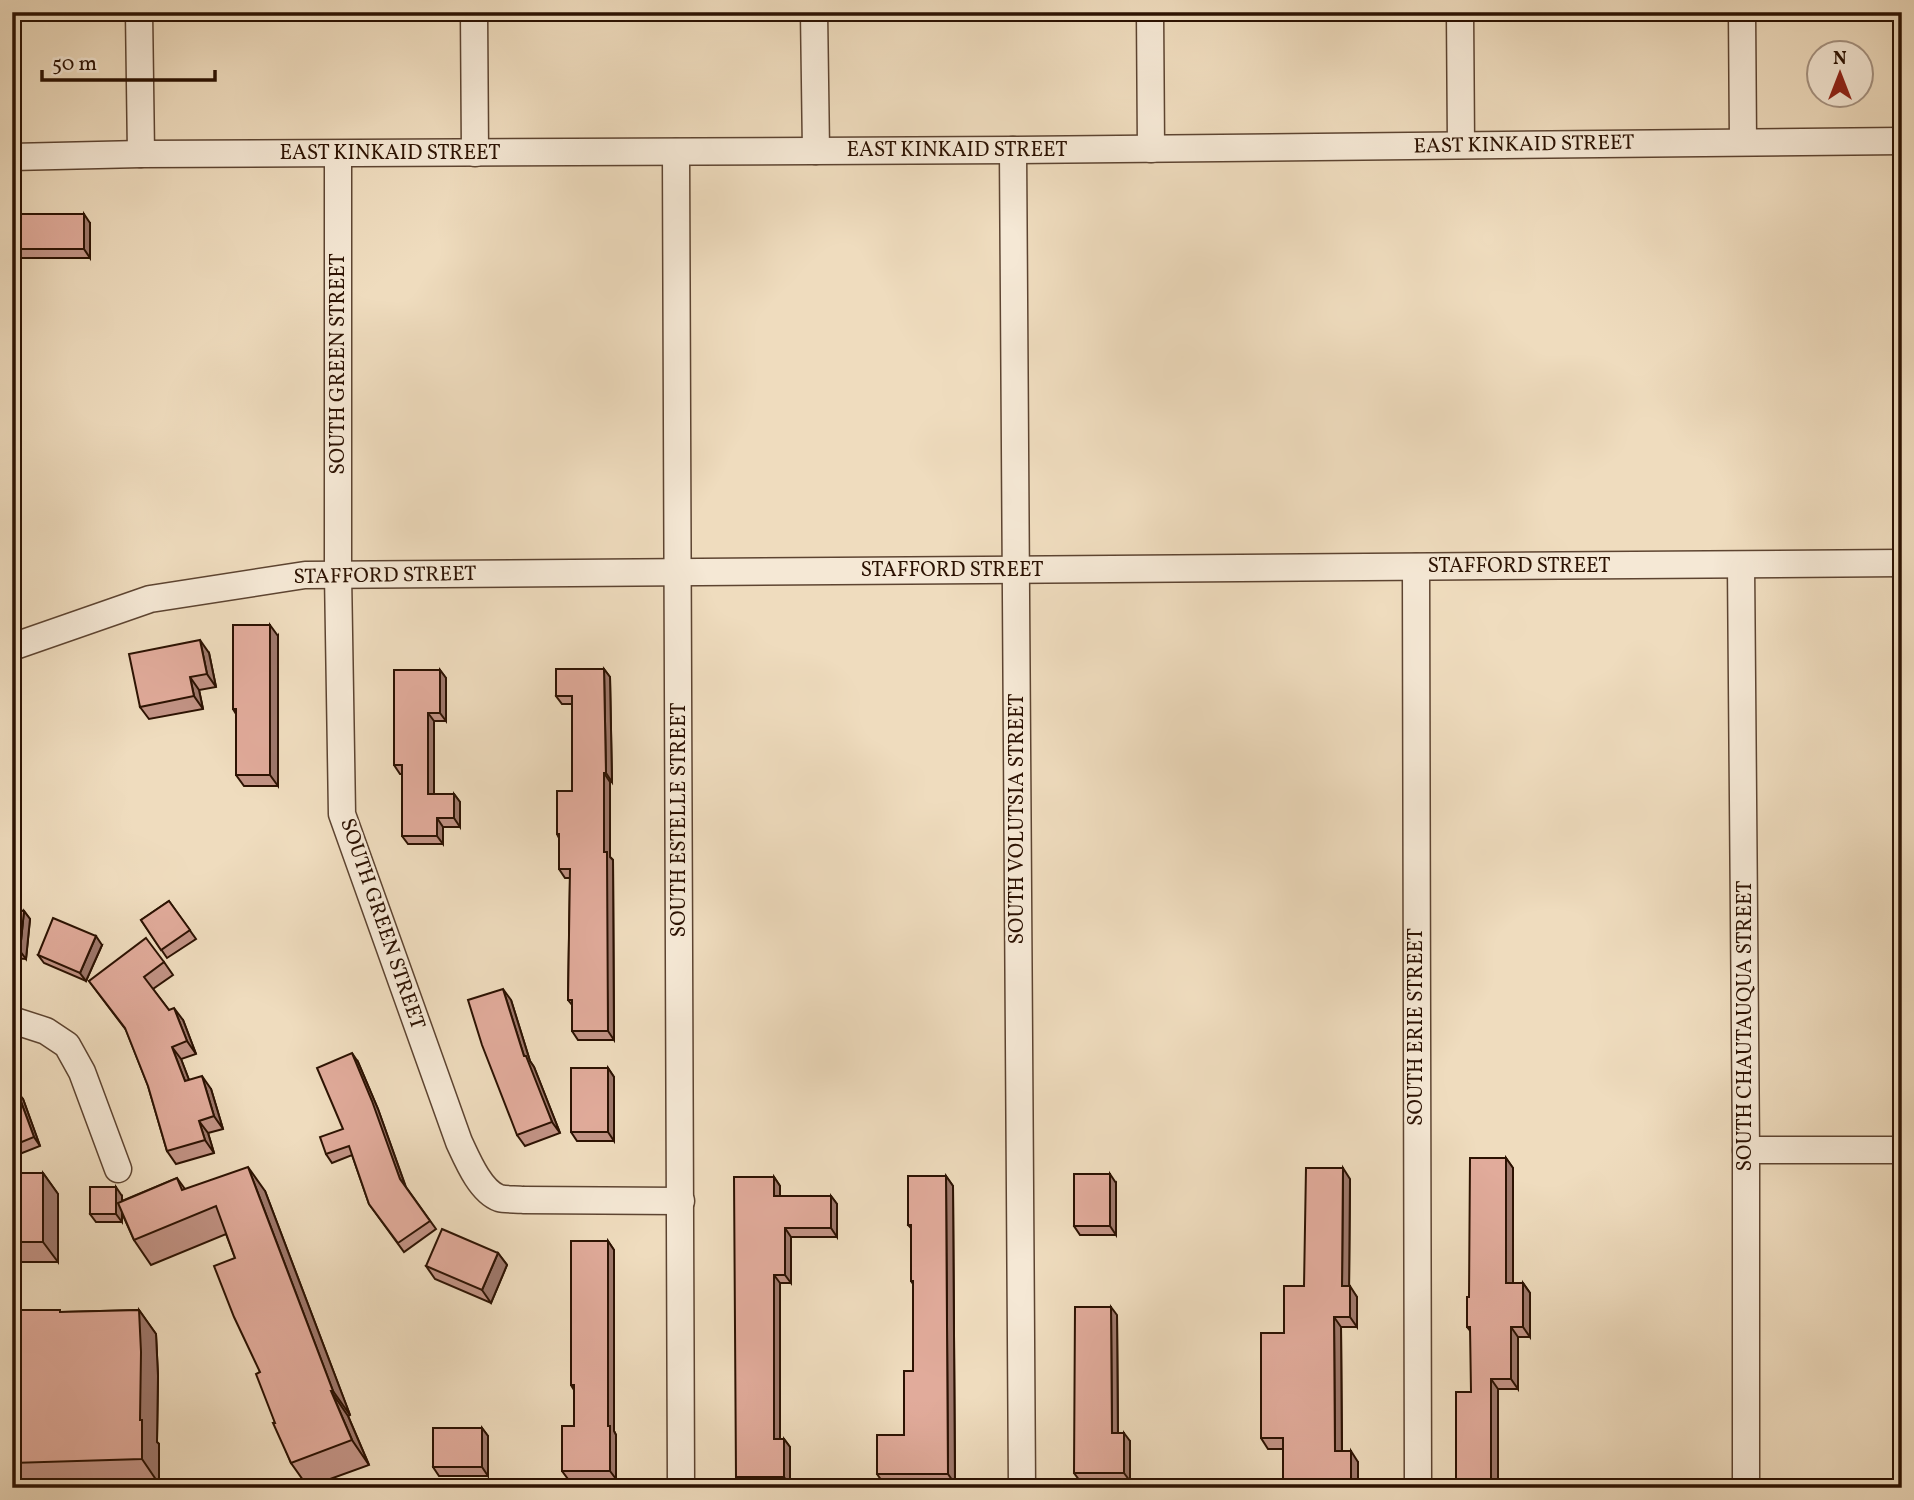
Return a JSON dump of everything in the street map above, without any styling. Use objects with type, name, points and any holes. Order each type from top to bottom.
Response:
[{"type":"street","points":[[139,12],[141,154]]},
{"type":"street","points":[[474,12],[475,153]]},
{"type":"street","points":[[814,12],[816,151]]},
{"type":"street","points":[[1150,12],[1151,149]]},
{"type":"street","points":[[1460,12],[1461,145]]},
{"type":"street","points":[[1742,12],[1743,142]]},
{"type":"street","name":"EAST KINKAID STREET","points":[[12,157],[1902,141]]},
{"type":"street","name":"SOUTH VOLUTSIA STREET","points":[[1013,150],[1022,1488]]},
{"type":"street","name":"SOUTH ESTELLE STREET","points":[[676,152],[681,1488]]},
{"type":"street","name":"SOUTH GREEN STREET","points":[[338,153],[338,574],[342,814],[458,1142],[482,1184],[498,1198],[546,1201],[681,1201]]},
{"type":"street","name":"STAFFORD STREET","points":[[12,647],[150,598],[305,575],[1902,563]]},
{"type":"street","name":"SOUTH CHAUTAUQUA STREET","points":[[1741,565],[1746,1488]]},
{"type":"street","name":"SOUTH ERIE STREET","points":[[1416,567],[1418,1488]]},
{"type":"street","points":[[12,1020],[46,1031],[67,1045],[82,1072],[118,1169]]},
{"type":"street","points":[[1746,1150],[1902,1150]]},
{"type":"building","points":[[12,214],[84,214],[84,249],[13,249],[12,275]]},
{"type":"building","points":[[233,625],[270,625],[270,775],[236,775]]},
{"type":"building","points":[[200,640],[207,674],[190,677],[194,696],[140,707],[129,654]]},
{"type":"building","points":[[556,669],[604,669],[608,1031],[572,1031],[572,1000],[568,1000],[570,869],[559,869],[557,791],[572,791],[572,696],[556,696]]},
{"type":"building","points":[[394,670],[440,670],[440,713],[428,713],[428,794],[454,794],[454,818],[437,818],[437,836],[402,836],[402,765],[394,765]]},
{"type":"building","points":[[169,901],[190,930],[161,950],[141,920]]},
{"type":"building","points":[[12,910],[24,911],[20,951],[12,950]]},
{"type":"building","points":[[53,918],[96,936],[80,973],[38,955]]},
{"type":"building","points":[[146,938],[164,962],[144,977],[169,1010],[174,1008],[187,1041],[172,1047],[185,1081],[202,1076],[214,1116],[199,1121],[205,1140],[167,1151],[148,1086],[125,1028],[89,981]]},
{"type":"building","points":[[503,989],[524,1056],[552,1122],[517,1135],[482,1045],[468,1000]]},
{"type":"building","points":[[352,1053],[400,1179],[430,1221],[398,1243],[369,1204],[349,1146],[326,1154],[320,1137],[343,1129],[317,1068]]},
{"type":"building","points":[[571,1068],[608,1068],[608,1132],[571,1132]]},
{"type":"building","points":[[17,1091],[34,1137],[12,1146],[12,1092]]},
{"type":"building","points":[[1470,1158],[1506,1158],[1506,1283],[1523,1283],[1523,1327],[1511,1327],[1511,1379],[1491,1379],[1491,1488],[1456,1488],[1456,1392],[1471,1392],[1470,1327],[1467,1327]]},
{"type":"building","points":[[248,1167],[331,1391],[352,1440],[291,1463],[273,1423],[256,1374],[260,1372],[214,1266],[235,1258],[216,1206],[134,1240],[118,1203],[177,1178],[182,1190]]},
{"type":"building","points":[[1306,1168],[1343,1168],[1342,1286],[1350,1286],[1350,1317],[1334,1317],[1335,1451],[1351,1451],[1351,1483],[1283,1483],[1283,1438],[1261,1438],[1261,1333],[1284,1333],[1284,1286],[1304,1286]]},
{"type":"building","points":[[12,1173],[43,1173],[43,1242],[12,1242]]},
{"type":"building","points":[[1074,1174],[1110,1174],[1110,1226],[1074,1226]]},
{"type":"building","points":[[908,1176],[946,1176],[948,1474],[877,1474],[877,1435],[904,1435],[904,1371],[913,1371],[913,1281],[911,1225],[908,1225]]},
{"type":"building","points":[[734,1177],[774,1177],[774,1196],[831,1196],[831,1228],[785,1228],[785,1275],[774,1275],[774,1439],[784,1439],[784,1477],[736,1477]]},
{"type":"building","points":[[90,1187],[116,1187],[116,1214],[90,1214]]},
{"type":"building","points":[[442,1229],[498,1253],[482,1290],[426,1266]]},
{"type":"building","points":[[571,1241],[608,1241],[610,1471],[562,1471],[562,1426],[574,1426],[574,1385],[571,1385]]},
{"type":"building","points":[[1075,1307],[1111,1307],[1112,1433],[1124,1433],[1124,1473],[1074,1473]]},
{"type":"building","points":[[12,1310],[139,1310],[142,1459],[12,1463]]},
{"type":"building","points":[[433,1428],[482,1428],[482,1467],[433,1467]]}]
